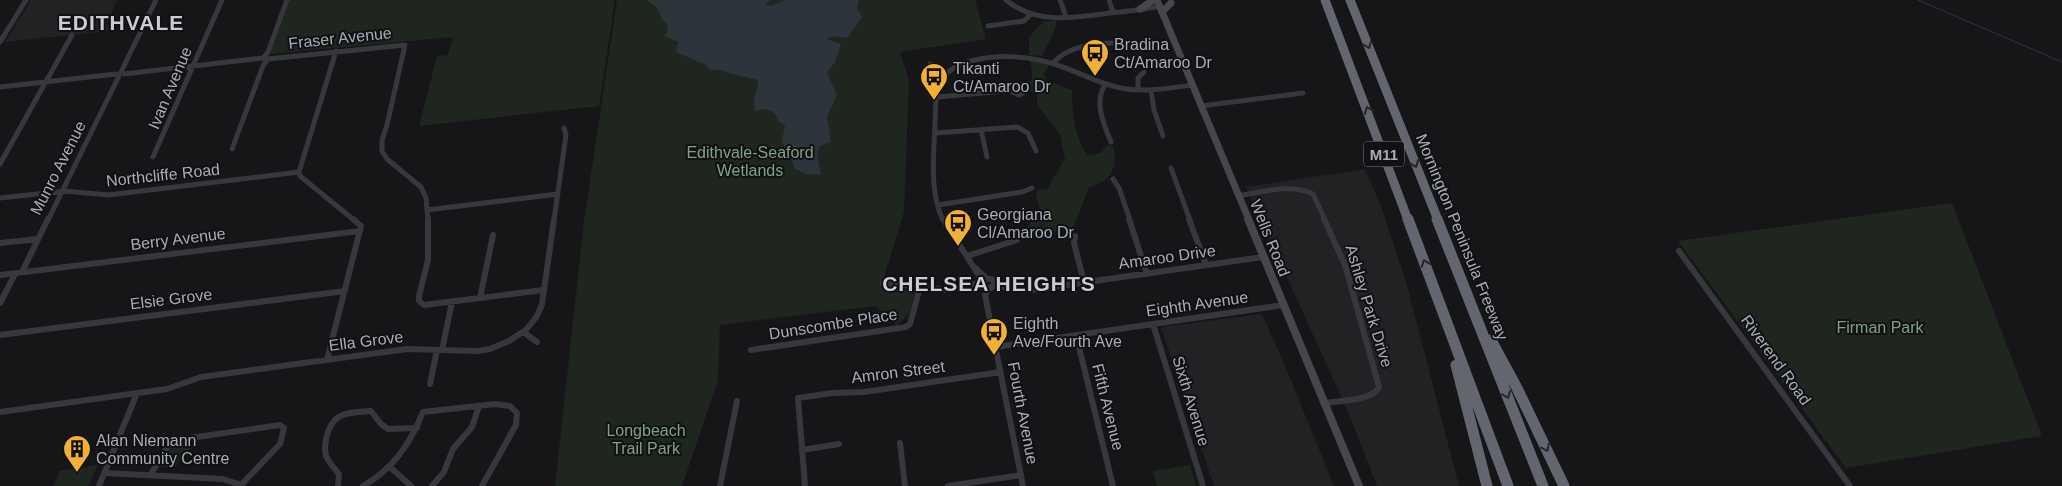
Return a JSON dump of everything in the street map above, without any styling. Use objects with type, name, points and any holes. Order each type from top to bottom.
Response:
[{"type":"highway","name":"M11","points":[[1325,0],[1508,486]]},
{"type":"highway","name":"Mornington Peninsula Freeway","points":[[1350,0],[1543,486]]},
{"type":"highway","points":[[1469,301],[1517,388],[1564,486]]},
{"type":"highway","points":[[1441,308],[1487,486]]},
{"type":"main road","points":[[1143,9],[1169,2]]},
{"type":"main road","name":"Wells Road","points":[[1158,4],[1359,486]]},
{"type":"street","points":[[0,42],[26,0]]},
{"type":"street","name":"Munro Avenue","points":[[22,272],[156,0]]},
{"type":"street","name":"Ivan Avenue","points":[[154,158],[222,0]]},
{"type":"street","points":[[232,148],[287,0]]},
{"type":"street","points":[[1006,0],[1030,15],[1046,18],[1143,9]]},
{"type":"street","points":[[1060,0],[1066,17]]},
{"type":"street","points":[[1109,0],[1113,12]]},
{"type":"street","points":[[988,26],[1024,21],[1030,15]]},
{"type":"street","points":[[0,164],[72,36]]},
{"type":"street","points":[[1053,64],[1060,56],[1077,48],[1132,42]]},
{"type":"street","name":"Fraser Avenue","points":[[0,87],[405,45],[387,124],[382,134],[380,149],[385,159],[419,186],[426,197],[427,210]]},
{"type":"street","points":[[327,360],[360,231],[359,223],[300,176],[299,172],[336,51]]},
{"type":"street","points":[[988,283],[978,276],[945,223],[938,205],[935,182],[937,97],[938,84],[946,72],[970,61],[1026,58],[1053,64],[1105,84],[1122,88],[1150,90],[1193,85]]},
{"type":"street","points":[[930,64],[946,72]]},
{"type":"street","points":[[1138,90],[1138,78],[1144,72]]},
{"type":"street","points":[[1105,84],[1099,94],[1098,102],[1111,142]]},
{"type":"street","points":[[1150,90],[1154,110],[1164,136]]},
{"type":"street","points":[[937,97],[1010,91]]},
{"type":"street","points":[[1201,106],[1303,93]]},
{"type":"street","points":[[936,133],[1009,127],[1023,129],[1032,136],[1036,151]]},
{"type":"street","name":"Ella Grove","points":[[0,412],[167,389],[201,377],[407,349],[477,352],[509,341],[523,332],[537,316],[542,304],[566,134],[564,128]]},
{"type":"street","points":[[981,130],[987,157]]},
{"type":"street","points":[[1171,168],[1206,265]]},
{"type":"street","name":"Northcliffe Road","points":[[0,198],[62,191],[108,195],[299,172]]},
{"type":"street","points":[[1113,179],[1119,188],[1146,274]]},
{"type":"street","points":[[938,205],[1022,192],[1032,188]]},
{"type":"street","name":"Ashley Park Drive","points":[[1238,196],[1293,189],[1307,190],[1313,194],[1345,266],[1379,387],[1377,392],[1369,397],[1324,403]]},
{"type":"street","points":[[543,290],[424,305],[419,301],[428,259],[427,210],[558,194]]},
{"type":"street","name":"Berry Avenue","points":[[0,275],[360,231]]},
{"type":"street","points":[[480,298],[492,235]]},
{"type":"street","points":[[1075,236],[1074,243],[1084,282]]},
{"type":"street","points":[[0,243],[38,239]]},
{"type":"street","points":[[967,256],[1017,240]]},
{"type":"street","name":"Riverend Road","points":[[1679,251],[1850,486]]},
{"type":"street","name":"Amaroo Drive","points":[[988,283],[1031,290],[1263,257]]},
{"type":"street","points":[[974,267],[988,283]]},
{"type":"street","points":[[0,303],[15,274]]},
{"type":"street","points":[[974,283],[978,276]]},
{"type":"street","points":[[883,283],[952,290],[988,283]]},
{"type":"street","points":[[964,287],[974,283],[988,283]]},
{"type":"street","name":"Fourth Avenue","points":[[988,283],[985,295],[1002,372],[1023,486]]},
{"type":"street","name":"Dunscombe Place","points":[[751,350],[906,327],[910,324],[920,287]]},
{"type":"street","name":"Elsie Grove","points":[[0,336],[345,291]]},
{"type":"street","points":[[430,384],[452,302]]},
{"type":"street","name":"Eighth Avenue","points":[[996,347],[1283,305]]},
{"type":"street","name":"Sixth Avenue","points":[[1153,324],[1203,486]]},
{"type":"street","points":[[523,332],[537,342]]},
{"type":"street","name":"Fifth Avenue","points":[[1076,335],[1114,486]]},
{"type":"street","name":"Amron Street","points":[[802,450],[798,398],[832,393],[864,392],[1002,372]]},
{"type":"street","points":[[99,486],[137,393]]},
{"type":"street","points":[[720,486],[737,401]]},
{"type":"street","points":[[363,486],[390,467],[405,451],[423,412],[508,405],[515,410],[518,416],[514,429],[483,486]]},
{"type":"street","points":[[432,486],[444,472],[453,449],[472,427],[479,406]]},
{"type":"street","points":[[338,486],[340,474],[327,459],[325,451],[331,424],[336,418],[345,414],[371,412],[378,416],[381,424],[386,428],[404,430],[417,428]]},
{"type":"street","points":[[103,476],[151,474],[223,479],[242,485],[280,444],[284,428],[280,425],[176,440],[169,444],[151,474]]},
{"type":"street","points":[[900,443],[905,486]]},
{"type":"street","points":[[805,486],[802,450],[839,444]]},
{"type":"street","points":[[390,467],[411,486]]},
{"type":"street","points":[[948,486],[1021,475]]},
{"type":"shaded area","points":[[31,0],[117,0],[106,25],[112,25],[108,31],[5,42]]},
{"type":"shaded area","points":[[648,0],[770,0],[766,5],[771,6],[785,0],[859,0],[857,8],[862,17],[847,38],[835,36],[826,39],[841,44],[835,62],[827,73],[837,95],[827,116],[831,142],[820,146],[817,155],[821,175],[806,174],[794,168],[791,155],[782,142],[785,125],[779,122],[776,115],[770,110],[755,111],[754,98],[758,87],[758,80],[725,71],[709,69],[706,65],[676,52],[678,42],[665,36],[668,31],[667,24],[655,6],[648,2]]},
{"type":"shaded area","points":[[1365,169],[1382,209],[1407,285],[1459,486],[1377,486],[1349,414],[1246,187]]},
{"type":"shaded area","points":[[1262,314],[1334,486],[1214,486],[1161,327]]},
{"type":"green space","points":[[290,0],[615,0],[599,106],[419,126],[437,56],[448,55],[453,37],[269,54]]},
{"type":"green space","name":"Edithvale-Seaford Wetlands","points":[[617,0],[975,0],[986,39],[900,52],[909,80],[904,212],[881,287],[915,291],[909,314],[897,325],[875,306],[720,325],[718,380],[682,486],[555,486],[584,221]]},
{"type":"green space","points":[[100,8],[92,21],[67,23],[74,11]]},
{"type":"green space","points":[[1044,21],[1057,21],[1053,35],[1042,56],[1029,55],[1029,37]]},
{"type":"green space","points":[[1030,60],[1049,64],[1044,75],[1046,80],[1072,90],[1073,115],[1077,132],[1088,155],[1101,153],[1107,145],[1113,147],[1115,155],[1114,168],[1107,178],[1089,187],[1070,236],[1065,230],[1027,236],[1024,240],[1021,237],[1040,208],[1036,196],[1037,190],[1047,189],[1065,159],[1060,134],[1037,105],[1037,94],[1025,89],[1032,79]]},
{"type":"green space","name":"Firman Park","points":[[1952,203],[2042,436],[1846,468],[1678,241]]},
{"type":"green space","points":[[194,439],[189,453],[181,454],[176,467],[158,467],[165,455],[175,444]]},
{"type":"green space","points":[[98,465],[88,486],[53,486],[60,471]]},
{"type":"green space","points":[[1190,465],[1196,486],[1157,486],[1153,471]]},
{"type":"waterway","points":[[1918,0],[2062,62]]},
{"type":"place","name":"Bradina Ct/Amaroo Dr","points":[[1095,77]]},
{"type":"place","name":"Tikanti Ct/Amaroo Dr","points":[[934,101]]},
{"type":"place","name":"Georgiana Cl/Amaroo Dr","points":[[958,247]]},
{"type":"place","name":"Eighth Ave/Fourth Ave","points":[[994,356]]},
{"type":"place","name":"Alan Niemann Community Centre","points":[[77,473]]},
{"type":"district","name":"EDITHVALE","points":[[121,22]]},
{"type":"district","name":"CHELSEA HEIGHTS","points":[[989,283]]},
{"type":"park label","name":"Longbeach Trail Park","points":[[646,439]]}]
